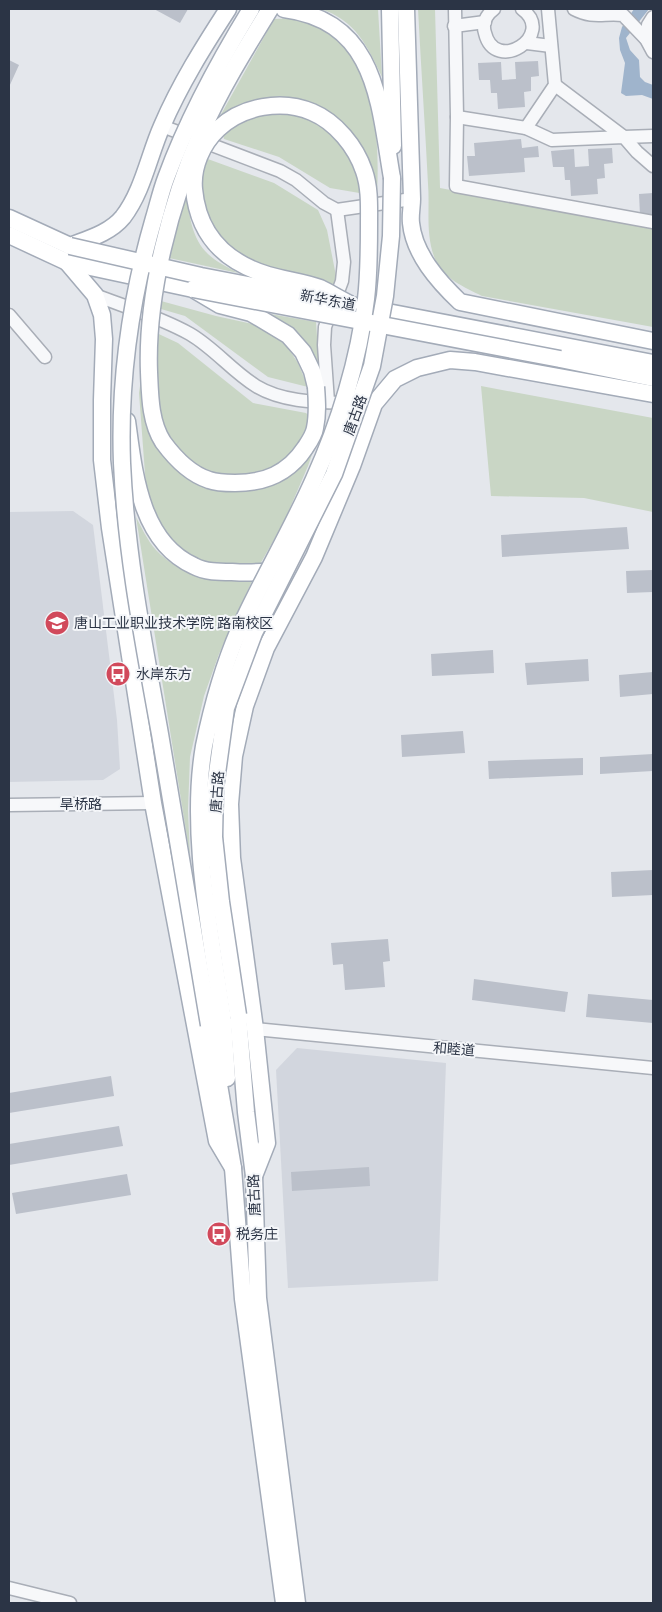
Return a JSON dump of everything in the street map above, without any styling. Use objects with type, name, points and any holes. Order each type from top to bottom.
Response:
[{"type":"main road","points":[[228,9],[200,51],[162,126],[134,201],[122,219],[68,254],[95,295],[102,315],[104,339],[102,460],[110,528],[153,804],[217,1141],[233,1168]]},
{"type":"main road","name":"唐古路","points":[[251,9],[201,97],[165,180],[147,242],[130,328],[123,394],[122,461],[127,527],[138,609],[224,1020],[246,1112],[254,1176],[258,1298],[297,1603]]},
{"type":"main road","points":[[192,289],[220,306],[251,313],[288,335],[303,352],[312,372],[318,408],[315,430],[299,458],[281,473],[268,479],[252,483],[223,483],[208,480],[178,460],[163,440],[154,420],[151,402],[148,343],[164,244],[183,180],[202,130],[236,65],[270,9]]},
{"type":"main road","points":[[200,51],[258,12],[283,9],[302,11],[324,20],[341,31],[352,41],[368,69],[378,100],[392,178]]},
{"type":"main road","name":"唐古路","points":[[284,1603],[242,1299],[224,1020],[221,902],[214,837],[215,788],[226,708],[254,633],[334,474],[372,366],[385,296],[391,236],[394,126],[390,9]]},
{"type":"main road","points":[[406,9],[412,199],[411,223],[418,248],[438,281],[460,302],[653,341]]},
{"type":"main road","points":[[224,1020],[201,863],[199,812],[204,749],[217,688],[238,632],[314,478],[344,399],[360,338],[369,269],[369,197],[364,172],[344,136],[328,120],[310,111],[292,106],[267,106],[246,111],[226,122],[214,132],[205,144],[193,176],[198,211],[204,228],[212,241],[222,251],[242,264],[265,274],[319,288],[350,304]]},
{"type":"main road","name":"新华东道","points":[[9,218],[68,254],[201,276],[350,304],[562,352],[653,378]]},
{"type":"main road","name":"新华东道","points":[[9,235],[68,254],[192,289],[562,352],[653,363]]},
{"type":"main road","points":[[254,1176],[267,1143],[255,1029],[232,858],[230,804],[234,756],[245,706],[266,648],[314,558],[352,466],[374,404],[395,379],[417,368],[450,360],[475,362],[653,394]]},
{"type":"main road","points":[[123,394],[133,466],[141,500],[152,525],[165,544],[179,557],[195,567],[216,572],[243,573],[277,570],[314,558]]},
{"type":"street","points":[[454,9],[457,117],[456,186],[653,222]]},
{"type":"street","points":[[494,9],[484,22],[486,38],[498,50],[513,51],[527,42],[532,29],[525,9]]},
{"type":"street","points":[[526,128],[555,85],[548,9]]},
{"type":"street","points":[[574,9],[598,16],[623,15],[646,39],[653,52]]},
{"type":"street","points":[[646,39],[648,25],[653,17]]},
{"type":"street","points":[[454,26],[484,22]]},
{"type":"street","points":[[527,42],[551,46]]},
{"type":"street","points":[[555,85],[624,137],[653,166]]},
{"type":"street","points":[[457,117],[526,128],[552,140],[653,136]]},
{"type":"street","points":[[162,126],[280,171],[296,180],[324,203],[337,210],[412,199]]},
{"type":"street","points":[[328,402],[324,345],[325,327],[342,281],[344,262],[337,210]]},
{"type":"street","points":[[95,295],[171,325],[191,335],[255,386],[275,395],[328,402],[374,404]]},
{"type":"street","points":[[9,315],[45,357]]},
{"type":"street","name":"旱桥路","points":[[9,805],[153,804]]},
{"type":"street","name":"和睦道","points":[[255,1029],[653,1068]]},
{"type":"street","points":[[9,1588],[70,1603]]},
{"type":"shaded area","name":"唐山工业职业技术学院 路南校区","points":[[73,511],[93,525],[117,720],[120,769],[103,780],[9,782],[9,512]]},
{"type":"shaded area","points":[[297,1048],[446,1063],[438,1281],[288,1288],[276,1070]]},
{"type":"green space","points":[[320,9],[378,9],[382,77],[365,45],[351,27],[332,14]]},
{"type":"green space","points":[[418,9],[435,9],[440,188],[653,228],[653,327],[482,296],[455,282],[439,266],[432,250],[429,231]]},
{"type":"green space","points":[[296,18],[338,39],[347,50],[361,76],[368,92],[375,126],[378,161],[377,196],[330,188],[279,157],[224,139],[219,118],[274,19]]},
{"type":"green space","points":[[205,158],[274,183],[318,210],[327,230],[338,286],[297,276],[257,263],[239,253],[224,240],[212,224],[200,189],[199,184]]},
{"type":"green space","points":[[187,195],[192,226],[198,241],[208,254],[238,273],[169,258],[175,227]]},
{"type":"green space","points":[[161,301],[257,325],[281,337],[298,363],[308,387],[268,377],[185,316],[161,309]]},
{"type":"green space","points":[[270,314],[316,322],[319,365],[305,341],[294,329]]},
{"type":"green space","points":[[148,329],[178,343],[253,403],[306,413],[321,428],[308,466],[284,522],[259,566],[217,565],[185,556],[157,525],[146,487],[139,393]]},
{"type":"green space","points":[[481,386],[653,418],[653,512],[584,498],[491,496]]},
{"type":"green space","points":[[136,517],[156,550],[177,566],[201,576],[226,580],[252,581],[219,654],[204,696],[190,757],[188,810],[190,856]]},
{"type":"water","points":[[634,9],[649,9],[626,38],[630,50],[639,60],[640,77],[645,82],[653,85],[653,99],[642,95],[626,96],[621,93],[625,63],[620,50],[619,38],[622,27]]},
{"type":"building","points":[[154,9],[188,9],[180,23]]},
{"type":"building","points":[[9,60],[19,65],[9,87]]},
{"type":"building","points":[[538,61],[539,76],[531,77],[531,91],[524,92],[525,107],[498,109],[497,93],[491,93],[490,80],[479,80],[478,63],[501,62],[502,80],[516,79],[515,62]]},
{"type":"building","points":[[521,139],[522,148],[538,146],[539,157],[524,158],[525,172],[469,176],[467,156],[475,156],[474,143]]},
{"type":"building","points":[[612,148],[613,163],[604,164],[605,178],[597,179],[598,194],[571,196],[570,180],[565,180],[564,167],[553,167],[551,151],[574,149],[575,167],[589,166],[588,149]]},
{"type":"building","points":[[653,193],[653,214],[640,215],[639,194]]},
{"type":"building","points":[[627,527],[629,549],[502,557],[501,535]]},
{"type":"building","points":[[653,570],[653,592],[627,593],[626,571]]},
{"type":"building","points":[[493,650],[494,673],[432,676],[431,654]]},
{"type":"building","points":[[588,659],[589,681],[527,685],[525,663]]},
{"type":"building","points":[[653,672],[653,694],[620,697],[619,675]]},
{"type":"building","points":[[463,731],[465,753],[402,757],[401,735]]},
{"type":"building","points":[[653,754],[653,771],[600,774],[600,757]]},
{"type":"building","points":[[583,758],[583,775],[489,779],[488,761]]},
{"type":"building","points":[[653,870],[653,895],[612,897],[611,872]]},
{"type":"building","points":[[388,939],[390,961],[383,962],[385,987],[345,990],[343,964],[333,965],[331,943]]},
{"type":"building","points":[[474,979],[568,992],[565,1012],[472,1000]]},
{"type":"building","points":[[588,994],[653,1000],[653,1023],[586,1017]]},
{"type":"building","points":[[111,1076],[114,1096],[9,1113],[9,1093]]},
{"type":"building","points":[[119,1126],[123,1146],[9,1165],[9,1144]]},
{"type":"building","points":[[369,1167],[370,1186],[292,1191],[291,1172]]},
{"type":"building","points":[[127,1174],[131,1195],[16,1214],[12,1193]]},
{"type":"place","name":"唐山工业职业技术学院 路南校区","points":[[57,623]]},
{"type":"place","name":"水岸东方","points":[[118,674]]},
{"type":"place","name":"税务庄","points":[[219,1234]]}]
